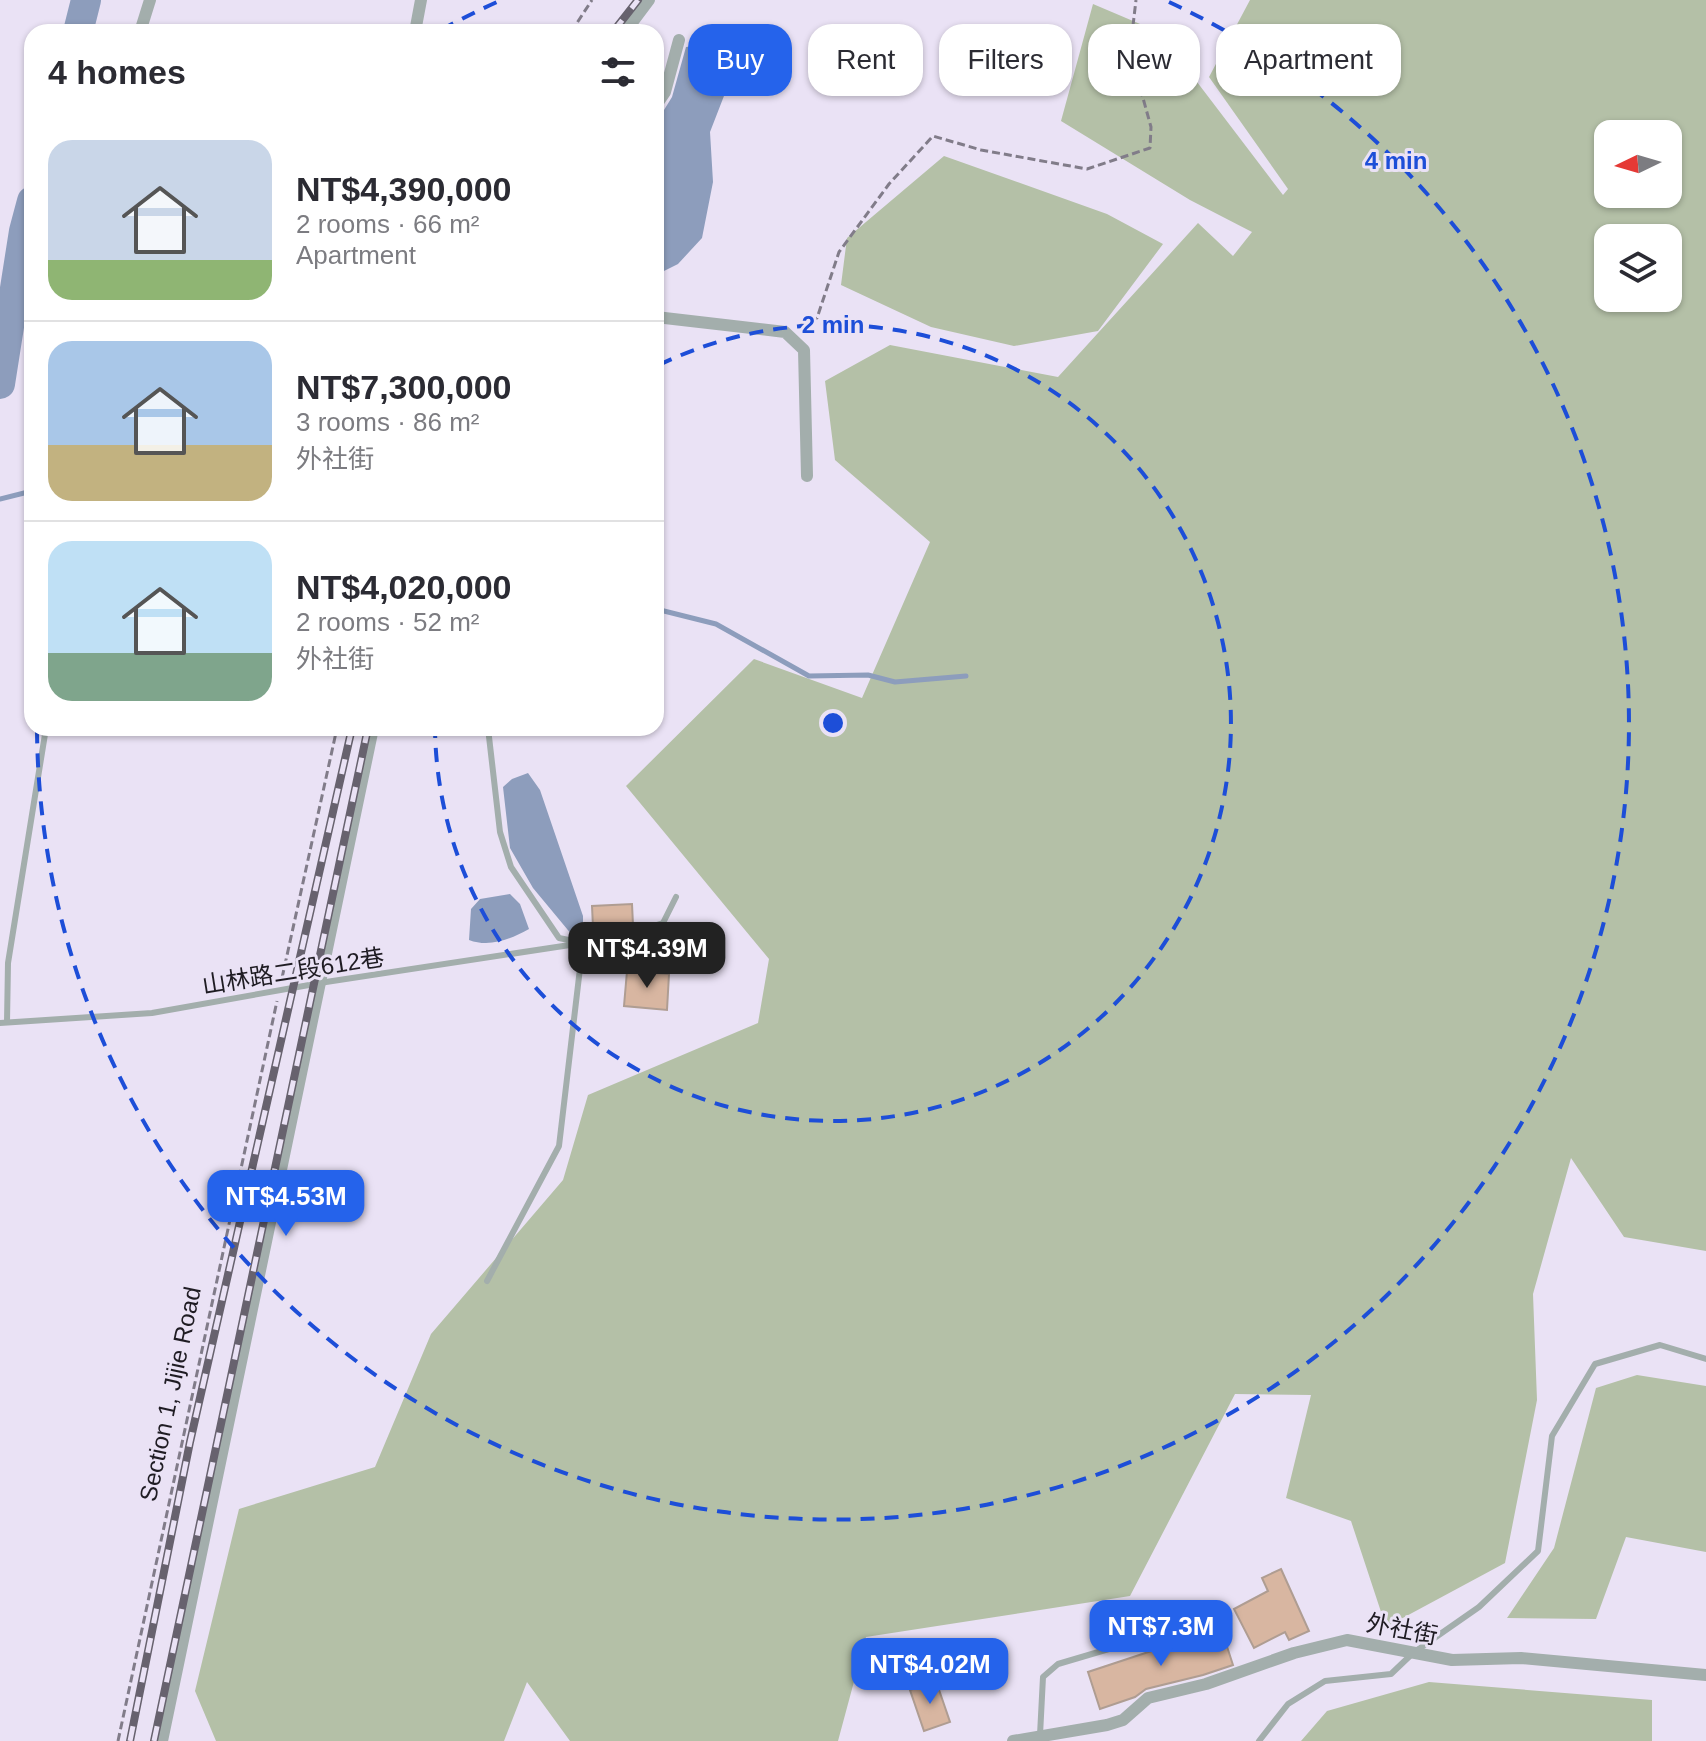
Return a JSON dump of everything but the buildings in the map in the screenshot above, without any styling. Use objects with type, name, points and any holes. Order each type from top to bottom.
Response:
[{"type":"street","points":[[142,24],[150,0]]},
{"type":"street","points":[[416,24],[421,0]]},
{"type":"street","points":[[631,24],[649,0]]},
{"type":"street","points":[[664,93],[679,40]]},
{"type":"street","points":[[664,318],[785,332],[804,350],[807,476]]},
{"type":"street","points":[[162,1741],[371,736]]},
{"type":"street","name":"外社街","points":[[1013,1741],[1107,1725],[1123,1720],[1148,1698],[1206,1684],[1294,1653],[1347,1640],[1452,1660],[1521,1658],[1706,1675]]},
{"type":"lane","points":[[4,1022],[10,950],[45,736]]},
{"type":"lane","points":[[487,1281],[559,1146],[583,943],[559,938],[511,867],[500,832],[489,736]]},
{"type":"lane","name":"山林路二段612巷","points":[[4,1022],[152,1013],[321,983],[583,943],[663,923],[676,897]]},
{"type":"lane","points":[[1259,1741],[1288,1704],[1325,1681],[1391,1674],[1413,1653],[1479,1607],[1538,1551],[1552,1436],[1595,1364],[1660,1345],[1706,1359]]},
{"type":"lane","points":[[1040,1735],[1043,1677],[1058,1664],[1200,1622]]},
{"type":"path","points":[[576,24],[592,0]]},
{"type":"path","points":[[785,332],[817,318],[839,252],[889,184],[933,136],[981,150],[1087,169],[1150,148],[1151,127],[1130,51],[1136,0]]},
{"type":"path","name":"Section 1, Jijie Road","points":[[118,1741],[335,736]]},
{"type":"green space","points":[[1250,0],[1706,0],[1706,1251],[1624,1237],[1571,1158],[1533,1294],[1537,1400],[1505,1563],[1386,1627],[1351,1521],[1286,1498],[1311,1395],[1235,1394],[1130,1596],[866,1637],[838,1741],[570,1741],[527,1682],[504,1741],[216,1741],[195,1691],[239,1509],[375,1467],[431,1334],[563,1180],[588,1095],[758,1023],[769,959],[626,786],[754,659],[862,698],[930,542],[835,460],[825,381],[890,345],[1058,377],[1198,223],[1233,256],[1252,232],[1190,200],[1061,121],[1068,96],[1072,96],[1072,81],[1093,4],[1140,24],[1088,24],[1088,96],[1200,96],[1200,86],[1283,195],[1288,189],[1222,96],[1401,96],[1401,24],[1237,24]]},
{"type":"green space","points":[[1216,64],[1216,87],[1209,77]]},
{"type":"green space","points":[[944,156],[1107,214],[1163,244],[1098,331],[1014,346],[931,327],[841,285],[847,238]]},
{"type":"green space","points":[[1637,1375],[1706,1386],[1706,1552],[1626,1537],[1596,1619],[1507,1618],[1554,1548],[1596,1388]]},
{"type":"green space","points":[[1429,1682],[1652,1700],[1652,1741],[1301,1741],[1327,1711]]},
{"type":"water","points":[[688,47],[688,96],[724,96],[710,132],[713,182],[702,238],[678,264],[664,271],[664,110],[672,97]]},
{"type":"water","points":[[528,773],[540,790],[583,916],[583,925],[572,935],[533,888],[510,848],[503,787],[512,779]]},
{"type":"water","points":[[510,894],[520,904],[529,929],[492,943],[469,940],[471,909],[480,899]]},
{"type":"waterway","points":[[80,24],[86,0]]},
{"type":"waterway","points":[[0,384],[24,231]]},
{"type":"waterway","points":[[0,499],[24,493]]},
{"type":"waterway","points":[[664,611],[716,624],[809,676],[868,675],[895,682],[966,676]]},
{"type":"railway","points":[[619,24],[638,0]]},
{"type":"railway","points":[[130,1741],[190,1442],[350,736]]},
{"type":"railway","points":[[154,1741],[366,736]]}]
